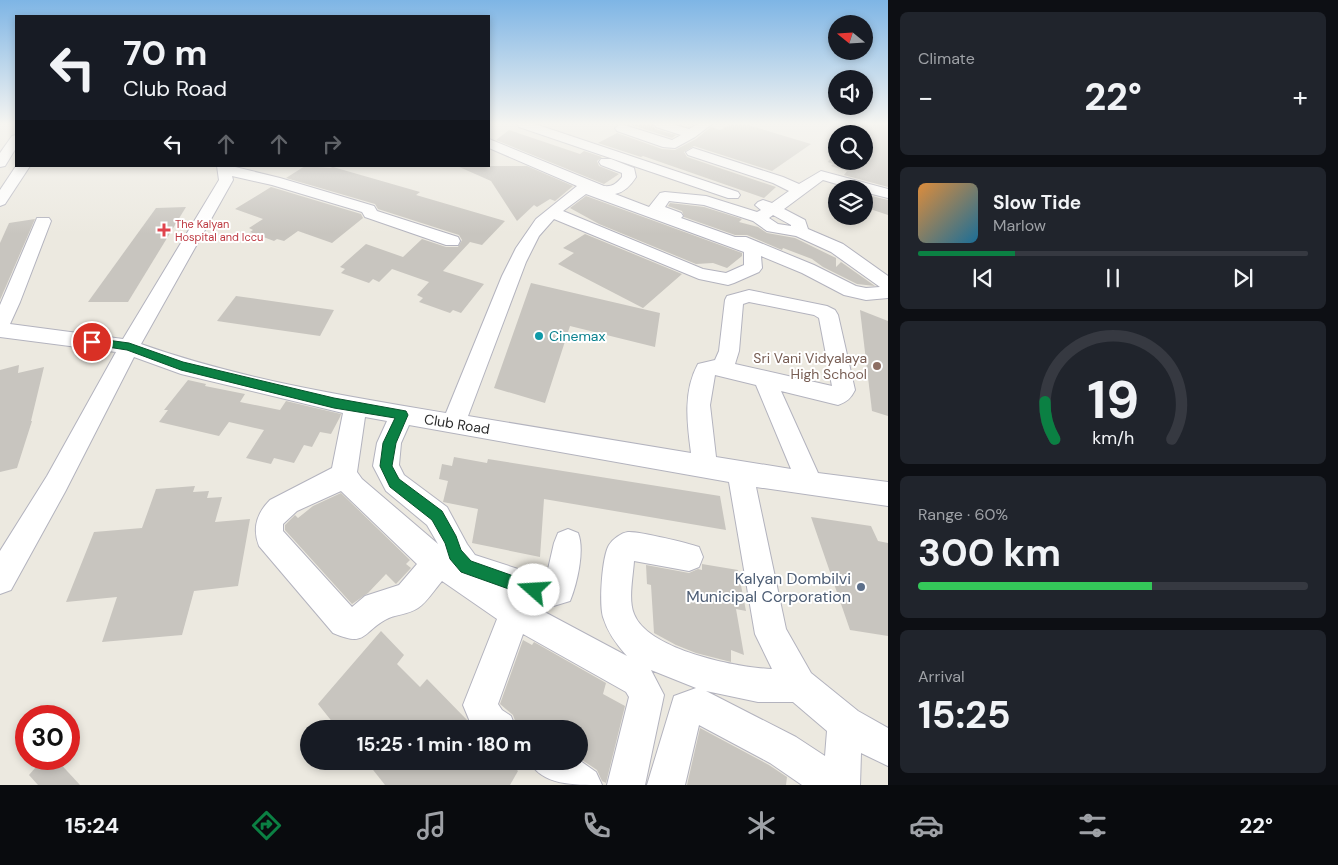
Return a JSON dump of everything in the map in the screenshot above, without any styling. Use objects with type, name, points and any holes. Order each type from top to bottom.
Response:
[{"type":"street","points":[[517,161],[584,188],[752,249],[753,268],[728,279],[699,274],[552,212]]},
{"type":"street","points":[[530,161],[608,192],[614,191],[624,183],[630,173],[618,161]]},
{"type":"street","points":[[618,161],[799,223],[800,232],[837,248],[888,284]]},
{"type":"street","points":[[715,161],[792,191]]},
{"type":"street","points":[[0,201],[23,167]]},
{"type":"street","points":[[0,579],[56,484],[129,346],[226,180],[224,168],[274,180],[368,208],[370,214],[452,241]]},
{"type":"street","points":[[766,213],[792,191],[821,175],[888,194]]},
{"type":"street","points":[[454,423],[516,266],[531,235],[552,212],[584,188]]},
{"type":"street","points":[[766,213],[674,196],[665,196],[657,205],[657,208],[780,257],[851,291],[866,294],[888,292]]},
{"type":"street","points":[[0,324],[11,302],[43,221]]},
{"type":"street","points":[[705,466],[699,422],[700,384],[706,370],[719,368],[838,396],[844,390],[828,315],[820,310],[748,296],[734,300],[729,351],[724,365],[719,368]]},
{"type":"street","name":"Club Road","points":[[0,330],[129,346],[181,366],[356,407],[740,473],[888,494]]},
{"type":"street","points":[[765,379],[810,483]]},
{"type":"street","points":[[356,407],[344,474],[353,487],[427,554],[515,614],[638,680],[647,695],[626,785]]},
{"type":"street","points":[[402,415],[389,443],[386,466],[395,483],[437,516],[456,554],[466,567],[547,593],[558,590],[568,543]]},
{"type":"street","points":[[740,473],[771,634],[799,685],[845,724],[888,748]]},
{"type":"street","points":[[344,474],[328,484],[293,498],[273,515],[268,528],[269,536],[344,622],[356,624],[376,607],[408,597],[439,562]]},
{"type":"street","points":[[690,557],[628,546],[620,554],[618,616],[630,637],[642,648],[683,669],[754,685],[799,685]]},
{"type":"street","points":[[488,720],[480,705],[515,614]]},
{"type":"street","points":[[666,785],[686,708],[698,705],[783,750],[834,785]]},
{"type":"street","points":[[841,785],[845,724]]},
{"type":"street","points":[[560,770],[583,785]]},
{"type":"building","points":[[547,161],[597,161],[599,166],[619,174],[604,184]]},
{"type":"building","points":[[656,161],[698,161],[776,187],[764,198]]},
{"type":"building","points":[[740,161],[787,161],[772,171]]},
{"type":"building","points":[[873,161],[888,161],[888,187],[873,183],[873,180],[862,180],[844,175],[847,171],[844,170],[873,170]]},
{"type":"building","points":[[527,166],[573,186],[555,201],[550,199],[537,207],[534,205],[517,221],[491,181],[459,167]]},
{"type":"building","points":[[303,167],[333,167],[420,192],[416,195],[505,221],[482,245],[470,242],[443,271],[484,284],[461,313],[453,310],[450,313],[419,302],[423,298],[417,295],[429,282],[392,269],[379,282],[373,279],[369,283],[341,273],[345,269],[340,267],[366,244],[403,257],[422,239],[446,247],[458,247],[462,240],[459,235],[378,209],[375,204],[286,178]]},
{"type":"building","points":[[271,187],[361,214],[363,218],[332,243],[298,231],[284,241],[277,239],[274,241],[250,232],[253,230],[249,228],[263,219],[235,209]]},
{"type":"building","points":[[586,196],[742,253],[742,256],[727,268],[713,263],[696,264],[599,224],[570,208]]},
{"type":"building","points":[[873,196],[888,200],[888,215],[873,210]]},
{"type":"building","points":[[670,203],[704,207],[742,219],[739,222],[758,227],[767,233],[795,238],[836,258],[836,267],[841,262],[875,286],[857,284],[823,267],[812,259],[783,248],[782,250],[747,235],[735,235],[684,217],[682,211],[668,206]]},
{"type":"building","points":[[186,207],[128,302],[88,302],[156,208]]},
{"type":"building","points":[[35,219],[0,300],[0,243],[9,223]]},
{"type":"building","points":[[585,234],[682,274],[643,308],[558,264],[574,253],[563,248]]},
{"type":"building","name":"Cinemax","points":[[531,283],[660,313],[655,347],[570,326],[545,403],[494,388]]},
{"type":"building","points":[[236,296],[334,310],[320,336],[217,321]]},
{"type":"building","name":"Sri Vani Vidyalaya High School","points":[[860,310],[888,321],[888,416],[872,411]]},
{"type":"building","points":[[19,365],[18,373],[44,367],[32,421],[17,468],[0,472],[0,370]]},
{"type":"building","points":[[188,380],[206,384],[205,386],[245,394],[240,402],[280,410],[286,401],[341,414],[331,434],[320,432],[312,447],[304,445],[294,463],[274,458],[271,464],[246,458],[264,430],[229,422],[219,436],[159,422],[168,410],[164,410]]},
{"type":"building","points":[[454,457],[487,463],[488,459],[720,496],[726,530],[544,499],[540,557],[472,543],[478,509],[443,502],[448,481],[439,479],[442,464],[452,466]]},
{"type":"building","points":[[195,486],[193,492],[209,491],[207,498],[222,497],[215,522],[250,519],[238,586],[194,591],[182,635],[102,642],[117,597],[66,602],[94,532],[142,528],[156,489]]},
{"type":"building","points":[[341,493],[410,560],[406,564],[411,568],[396,584],[386,574],[368,593],[352,604],[285,530],[285,525],[295,515],[298,518],[313,506]]},
{"type":"building","name":"Kalyan Dombilvi Municipal Corporation","points":[[811,517],[871,526],[878,541],[888,543],[888,636],[850,630]]},
{"type":"building","points":[[702,564],[738,570],[746,611],[736,609],[744,655],[731,650],[731,662],[696,653],[654,633],[651,585],[647,584],[646,565],[689,573],[698,569],[702,570]]},
{"type":"building","points":[[381,631],[404,655],[397,664],[420,687],[427,679],[467,720],[331,720],[318,704]]},
{"type":"building","points":[[523,640],[532,645],[534,642],[606,683],[603,694],[625,706],[606,783],[602,781],[597,770],[588,764],[588,720],[515,720],[513,715],[500,704]]},
{"type":"building","points":[[700,728],[769,765],[787,777],[786,785],[687,785]]},
{"type":"building","points":[[33,770],[66,770],[80,785],[38,785],[29,775]]},
{"type":"building","points":[[373,770],[518,771],[510,785],[385,785]]},
{"type":"place","name":"The Kalyan Hospital and Iccu","points":[[164,230]]},
{"type":"place","name":"Cinemax","points":[[539,336]]},
{"type":"place","name":"Sri Vani Vidyalaya High School","points":[[877,366]]},
{"type":"place","name":"Kalyan Dombilvi Municipal Corporation","points":[[861,587]]},
{"type":"route","points":[[92,342],[129,346],[181,366],[334,403],[402,415],[389,443],[386,466],[395,483],[437,516],[456,554],[466,567],[534,590]]}]
